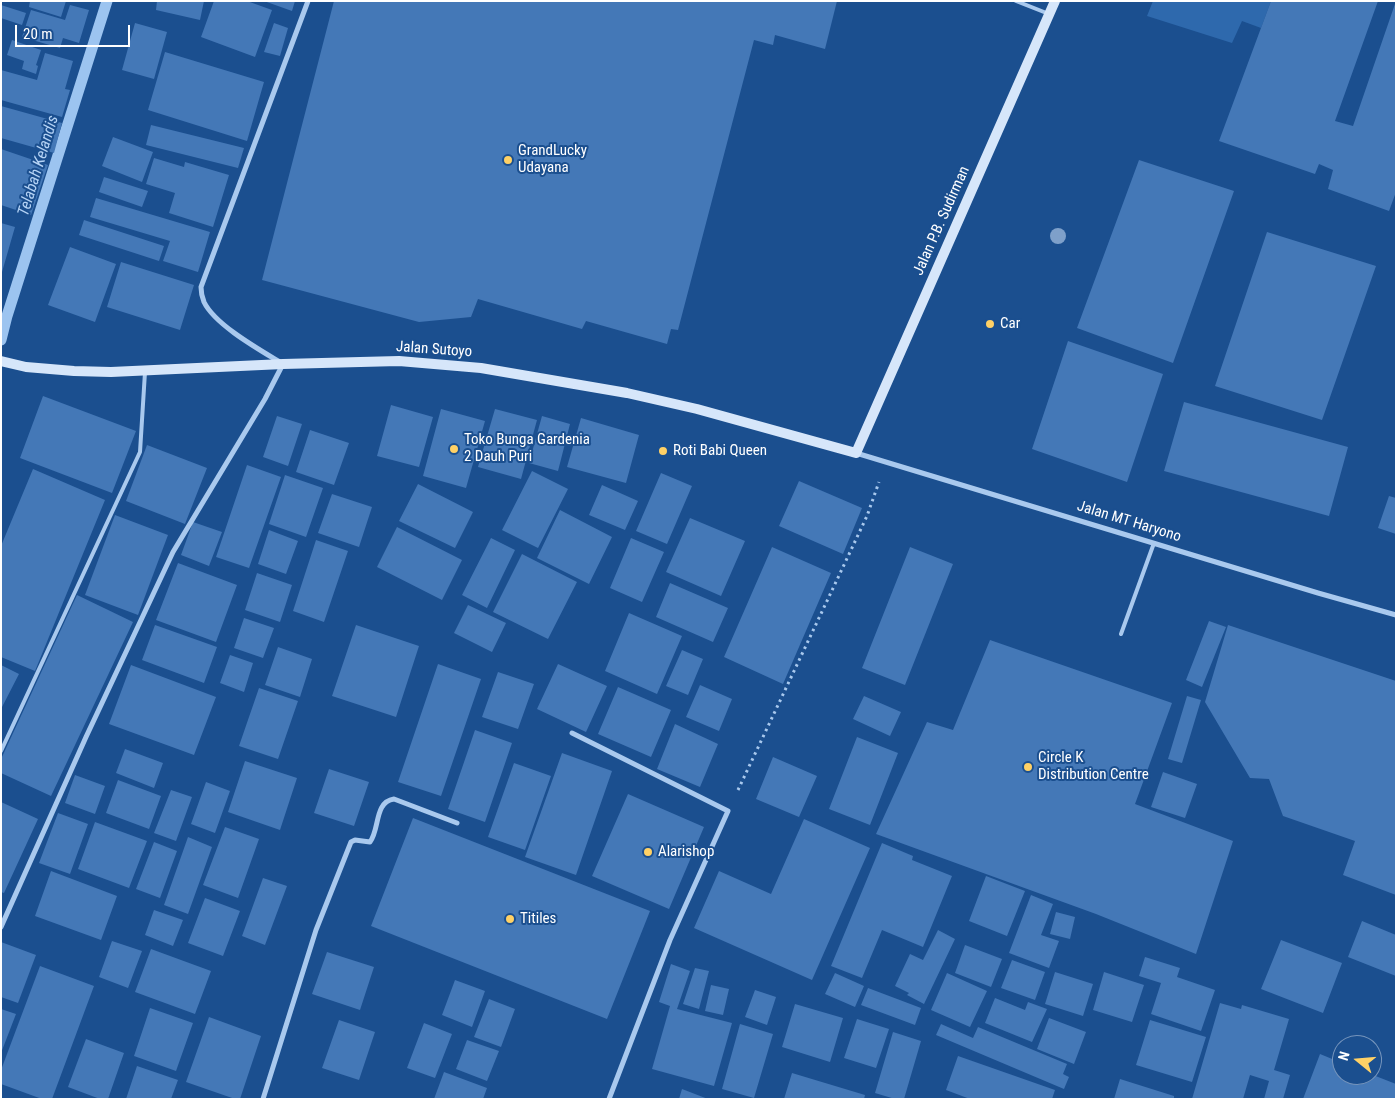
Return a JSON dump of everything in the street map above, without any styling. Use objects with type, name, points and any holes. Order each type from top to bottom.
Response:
[{"type":"main road","name":"Jalan P.B. Sudirman","points":[[856,453],[1055,1]]},
{"type":"main road","name":"Jalan Sutoyo","points":[[1,360],[26,367],[74,371],[399,361],[481,368],[627,393],[697,408],[856,453]]},
{"type":"street","points":[[1,927],[86,737],[173,552],[260,407],[283,364],[213,316],[203,301],[200,287],[308,1]]},
{"type":"street","name":"Jalan MT Haryono","points":[[856,453],[1396,615]]},
{"type":"street","points":[[572,733],[728,811],[670,940],[609,1099]]},
{"type":"street","points":[[262,1099],[316,930],[351,842],[355,840],[370,842],[374,836],[380,808],[388,800],[394,799],[457,823]]},
{"type":"lane","points":[[1016,1],[1049,14]]},
{"type":"lane","points":[[1,751],[140,452],[146,370]]},
{"type":"lane","points":[[1121,634],[1154,543]]},
{"type":"path","points":[[728,811],[867,516],[886,463]]},
{"type":"shaded area","points":[[1153,1],[1271,1],[1261,28],[1242,21],[1232,43],[1147,16]]},
{"type":"building","points":[[30,1],[66,1],[61,17],[29,7]]},
{"type":"building","points":[[157,1],[204,1],[200,20],[156,10]]},
{"type":"building","points":[[214,1],[247,1],[272,10],[255,57],[201,37]]},
{"type":"building","points":[[264,1],[295,1],[292,11]]},
{"type":"building","name":"GrandLucky Udayana","points":[[334,1],[837,1],[825,49],[775,35],[773,45],[754,40],[678,330],[671,329],[667,344],[586,321],[582,329],[478,299],[471,317],[419,322],[262,280]]},
{"type":"building","points":[[1271,1],[1378,1],[1335,121],[1353,126],[1396,1],[1396,192],[1389,211],[1328,189],[1333,170],[1319,164],[1315,174],[1219,141]]},
{"type":"building","points":[[1,5],[26,13],[22,25],[1,18]]},
{"type":"building","points":[[70,5],[89,10],[79,43],[63,38],[60,48],[22,37],[31,10],[65,20]]},
{"type":"building","points":[[135,23],[167,32],[154,79],[122,70]]},
{"type":"building","points":[[274,23],[288,28],[280,56],[264,52]]},
{"type":"building","points":[[12,40],[41,50],[36,65],[38,66],[36,74],[22,69],[24,61],[7,55]]},
{"type":"building","points":[[165,52],[264,82],[247,141],[148,110]]},
{"type":"building","points":[[45,53],[73,61],[65,89],[70,90],[62,117],[1,100],[1,70],[37,80]]},
{"type":"building","points":[[1,106],[62,123],[54,153],[1,138]]},
{"type":"building","points":[[151,125],[244,148],[238,168],[146,145]]},
{"type":"building","points":[[113,137],[153,152],[142,182],[102,166]]},
{"type":"building","points":[[1,149],[48,165],[31,215],[1,205]]},
{"type":"building","points":[[154,158],[184,167],[185,162],[229,175],[213,227],[169,213],[175,193],[146,184]]},
{"type":"building","points":[[1139,160],[1234,191],[1173,363],[1077,328]]},
{"type":"building","points":[[104,177],[148,191],[142,207],[99,192]]},
{"type":"building","points":[[96,198],[210,232],[198,272],[163,261],[170,241],[90,217]]},
{"type":"building","points":[[84,220],[164,246],[159,261],[79,235]]},
{"type":"building","points":[[1,223],[15,227],[2,272],[1,271]]},
{"type":"building","points":[[1267,232],[1376,266],[1322,420],[1215,386]]},
{"type":"building","points":[[70,247],[116,264],[95,322],[48,305]]},
{"type":"building","points":[[121,262],[194,285],[180,330],[107,307]]},
{"type":"building","points":[[1068,341],[1163,374],[1127,482],[1032,449]]},
{"type":"building","points":[[43,396],[136,431],[112,493],[20,458]]},
{"type":"building","points":[[1184,402],[1348,447],[1329,516],[1164,471]]},
{"type":"building","points":[[391,405],[433,417],[419,467],[377,456]]},
{"type":"building","name":"Toko Bunga Gardenia 2 Dauh Puri","points":[[441,409],[485,421],[466,488],[423,476]]},
{"type":"building","points":[[495,409],[537,420],[521,479],[478,467]]},
{"type":"building","points":[[277,416],[302,424],[288,466],[263,457]]},
{"type":"building","points":[[542,416],[570,424],[558,471],[529,463]]},
{"type":"building","points":[[581,418],[639,435],[626,483],[567,467]]},
{"type":"building","points":[[310,430],[349,443],[334,485],[296,472]]},
{"type":"building","points":[[147,445],[207,468],[185,524],[126,501]]},
{"type":"building","points":[[247,465],[281,477],[249,568],[216,557]]},
{"type":"building","points":[[33,469],[105,500],[35,671],[1,657],[1,546]]},
{"type":"building","points":[[532,471],[568,489],[538,548],[502,530]]},
{"type":"building","points":[[661,473],[692,486],[667,544],[636,531]]},
{"type":"building","points":[[285,475],[323,488],[306,537],[269,524]]},
{"type":"building","points":[[799,481],[862,508],[843,554],[779,526]]},
{"type":"building","points":[[418,484],[473,512],[455,548],[399,521]]},
{"type":"building","points":[[602,485],[638,501],[625,530],[589,515]]},
{"type":"building","points":[[332,494],[372,507],[359,547],[318,533]]},
{"type":"building","points":[[1389,496],[1396,498],[1396,534],[1378,528]]},
{"type":"building","points":[[560,510],[612,537],[589,584],[537,558]]},
{"type":"building","points":[[115,515],[168,535],[138,615],[85,595]]},
{"type":"building","points":[[690,518],[745,541],[721,596],[666,572]]},
{"type":"building","points":[[193,522],[222,532],[209,566],[181,555]]},
{"type":"building","points":[[397,527],[462,560],[442,600],[377,567]]},
{"type":"building","points":[[269,530],[298,541],[286,574],[258,564]]},
{"type":"building","points":[[491,538],[515,550],[487,608],[462,595]]},
{"type":"building","points":[[631,538],[664,552],[642,602],[610,588]]},
{"type":"building","points":[[316,540],[348,551],[324,622],[293,611]]},
{"type":"building","points":[[772,547],[831,573],[783,684],[724,657]]},
{"type":"building","points":[[910,547],[953,564],[905,685],[862,668]]},
{"type":"building","points":[[522,554],[577,582],[548,639],[493,612]]},
{"type":"building","points":[[178,563],[237,585],[216,642],[156,620]]},
{"type":"building","points":[[257,573],[292,585],[280,622],[245,610]]},
{"type":"building","points":[[670,583],[728,608],[713,642],[656,617]]},
{"type":"building","points":[[77,595],[133,622],[51,796],[1,773],[1,759]]},
{"type":"building","points":[[468,605],[506,623],[492,652],[454,633]]},
{"type":"building","points":[[629,613],[682,636],[657,694],[605,671]]},
{"type":"building","points":[[244,618],[274,628],[263,658],[234,648]]},
{"type":"building","points":[[1209,621],[1226,627],[1202,687],[1186,680]]},
{"type":"building","points":[[155,625],[217,647],[204,683],[142,660]]},
{"type":"building","points":[[356,625],[419,646],[396,717],[332,696]]},
{"type":"building","points":[[1228,625],[1396,681],[1396,895],[1343,875],[1355,841],[1283,816],[1269,779],[1250,778],[1205,702]]},
{"type":"building","name":"Circle K Distribution Centre","points":[[990,640],[1172,703],[1135,804],[1233,841],[1196,954],[1096,914],[876,834],[927,722],[953,730]]},
{"type":"building","points":[[278,647],[312,659],[300,697],[265,685]]},
{"type":"building","points":[[682,650],[703,659],[688,695],[666,686]]},
{"type":"building","points":[[230,655],[253,663],[244,692],[220,683]]},
{"type":"building","points":[[438,664],[481,679],[441,796],[398,782]]},
{"type":"building","points":[[558,664],[607,686],[586,732],[537,709]]},
{"type":"building","points":[[1,665],[19,674],[1,709]]},
{"type":"building","points":[[131,665],[216,697],[194,755],[109,724]]},
{"type":"building","points":[[498,672],[534,684],[518,729],[482,717]]},
{"type":"building","points":[[700,685],[732,699],[719,731],[686,717]]},
{"type":"building","points":[[618,687],[671,710],[651,757],[598,734]]},
{"type":"building","points":[[259,688],[298,701],[278,759],[239,746]]},
{"type":"building","points":[[864,696],[901,712],[890,736],[853,719]]},
{"type":"building","points":[[1187,696],[1201,700],[1182,763],[1168,759]]},
{"type":"building","points":[[675,724],[718,744],[700,787],[657,769]]},
{"type":"building","points":[[475,730],[512,743],[485,822],[448,809]]},
{"type":"building","points":[[857,737],[898,753],[870,825],[829,809]]},
{"type":"building","points":[[125,749],[163,763],[154,788],[116,773]]},
{"type":"building","points":[[562,753],[612,771],[576,875],[525,857]]},
{"type":"building","points":[[773,757],[817,776],[799,817],[756,799]]},
{"type":"building","points":[[245,761],[297,778],[280,830],[228,812]]},
{"type":"building","points":[[514,763],[551,776],[525,850],[488,837]]},
{"type":"building","points":[[329,769],[369,782],[354,826],[314,813]]},
{"type":"building","points":[[1163,772],[1197,784],[1185,818],[1151,807]]},
{"type":"building","points":[[75,775],[105,786],[95,814],[65,803]]},
{"type":"building","points":[[118,780],[161,796],[149,829],[106,813]]},
{"type":"building","points":[[206,782],[230,791],[215,833],[191,824]]},
{"type":"building","points":[[171,790],[192,797],[176,841],[154,833]]},
{"type":"building","name":"Alarishop","points":[[628,794],[704,827],[669,909],[592,876]]},
{"type":"building","points":[[1,802],[38,819],[4,893],[1,892]]},
{"type":"building","points":[[58,813],[88,824],[70,874],[39,863]]},
{"type":"building","name":"Titiles","points":[[413,818],[650,911],[607,1019],[371,926]]},
{"type":"building","points":[[804,819],[870,848],[812,980],[694,928],[719,871],[771,894]]},
{"type":"building","points":[[95,822],[147,841],[129,888],[78,869]]},
{"type":"building","points":[[225,827],[259,839],[238,898],[203,885]]},
{"type":"building","points":[[188,837],[212,847],[188,914],[164,905]]},
{"type":"building","points":[[154,842],[177,851],[160,898],[136,889]]},
{"type":"building","points":[[882,843],[913,856],[912,860],[952,876],[923,947],[882,930],[862,978],[831,966]]},
{"type":"building","points":[[51,871],[117,896],[101,940],[35,916]]},
{"type":"building","points":[[986,876],[1025,891],[1007,936],[969,921]]},
{"type":"building","points":[[263,878],[287,886],[265,945],[242,936]]},
{"type":"building","points":[[1031,895],[1053,904],[1041,935],[1059,941],[1049,968],[1009,953]]},
{"type":"building","points":[[205,898],[240,911],[223,956],[188,943]]},
{"type":"building","points":[[154,910],[183,920],[173,946],[145,935]]},
{"type":"building","points":[[1056,912],[1075,917],[1070,939],[1050,934]]},
{"type":"building","points":[[1362,921],[1396,935],[1396,976],[1348,957]]},
{"type":"building","points":[[938,930],[955,939],[924,1004],[895,986],[910,954],[923,960]]},
{"type":"building","points":[[1281,940],[1342,963],[1323,1013],[1261,989]]},
{"type":"building","points":[[112,941],[142,951],[128,988],[99,977]]},
{"type":"building","points":[[1,942],[36,955],[18,1003],[1,997]]},
{"type":"building","points":[[965,945],[1002,959],[991,987],[955,973]]},
{"type":"building","points":[[151,949],[211,971],[195,1014],[135,992]]},
{"type":"building","points":[[327,952],[374,967],[360,1010],[312,994]]},
{"type":"building","points":[[1145,957],[1180,968],[1177,977],[1215,990],[1201,1031],[1151,1014],[1161,983],[1139,976]]},
{"type":"building","points":[[1012,960],[1045,972],[1035,1000],[1001,988]]},
{"type":"building","points":[[671,964],[690,971],[677,1009],[732,1023],[714,1086],[652,1069],[670,1006],[659,1002]]},
{"type":"building","points":[[40,966],[94,986],[52,1099],[42,1099],[1,1084],[1,1070]]},
{"type":"building","points":[[695,968],[709,971],[699,1009],[683,1004]]},
{"type":"building","points":[[1055,972],[1093,984],[1083,1016],[1045,1004]]},
{"type":"building","points":[[1104,972],[1144,985],[1132,1022],[1093,1010]]},
{"type":"building","points":[[835,973],[864,986],[855,1007],[825,994]]},
{"type":"building","points":[[947,973],[987,991],[970,1027],[931,1010]]},
{"type":"building","points":[[455,980],[485,991],[472,1027],[442,1015]]},
{"type":"building","points":[[711,985],[729,989],[723,1015],[705,1011]]},
{"type":"building","points":[[868,988],[921,1008],[915,1025],[861,1005]]},
{"type":"building","points":[[755,990],[776,997],[767,1025],[745,1017]]},
{"type":"building","points":[[995,998],[1025,1010],[1028,1002],[1047,1009],[1032,1042],[985,1023]]},
{"type":"building","points":[[489,999],[515,1009],[501,1047],[474,1037]]},
{"type":"building","points":[[1220,1003],[1241,1009],[1242,1005],[1289,1019],[1274,1070],[1290,1075],[1283,1099],[1264,1099],[1269,1081],[1250,1075],[1243,1099],[1192,1099]]},
{"type":"building","points":[[795,1004],[843,1018],[830,1062],[782,1047]]},
{"type":"building","points":[[150,1008],[193,1023],[176,1071],[134,1056]]},
{"type":"building","points":[[1,1009],[16,1014],[1,1053]]},
{"type":"building","points":[[209,1017],[261,1036],[240,1099],[235,1099],[186,1082]]},
{"type":"building","points":[[1049,1018],[1086,1032],[1074,1064],[1037,1049]]},
{"type":"building","points":[[857,1019],[889,1029],[876,1068],[844,1058]]},
{"type":"building","points":[[339,1020],[375,1032],[359,1080],[322,1068]]},
{"type":"building","points":[[1150,1020],[1206,1037],[1192,1082],[1136,1065]]},
{"type":"building","points":[[424,1023],[452,1034],[435,1078],[407,1068]]},
{"type":"building","points":[[740,1024],[773,1034],[754,1098],[722,1089]]},
{"type":"building","points":[[941,1024],[973,1038],[978,1027],[1067,1064],[1063,1074],[1069,1077],[1064,1089],[936,1035]]},
{"type":"building","points":[[893,1032],[921,1041],[904,1099],[895,1099],[875,1093]]},
{"type":"building","points":[[86,1039],[124,1053],[108,1099],[100,1099],[68,1087]]},
{"type":"building","points":[[467,1040],[499,1051],[487,1081],[456,1069]]},
{"type":"building","points":[[1320,1054],[1332,1059],[1332,1085],[1382,1085],[1382,1079],[1396,1084],[1396,1099],[1303,1099]]},
{"type":"building","points":[[958,1056],[1055,1090],[1052,1099],[970,1099],[946,1090]]},
{"type":"building","points":[[137,1066],[178,1080],[171,1099],[126,1099]]},
{"type":"building","points":[[444,1072],[487,1088],[483,1099],[434,1099]]},
{"type":"building","points":[[792,1073],[865,1095],[864,1099],[784,1099]]},
{"type":"building","points":[[1120,1079],[1174,1096],[1174,1099],[1114,1099]]},
{"type":"building","points":[[682,1089],[708,1099],[679,1099]]},
{"type":"waterway","name":"Telabah Kelandis","points":[[1,340],[107,1]]},
{"type":"place","name":"GrandLucky Udayana","points":[[508,160]]},
{"type":"place","name":"Car","points":[[990,324]]},
{"type":"place","name":"Toko Bunga Gardenia 2 Dauh Puri","points":[[454,449]]},
{"type":"place","name":"Roti Babi Queen","points":[[663,451]]},
{"type":"place","name":"Circle K Distribution Centre","points":[[1028,767]]},
{"type":"place","name":"Alarishop","points":[[648,852]]},
{"type":"place","name":"Titiles","points":[[510,919]]}]
